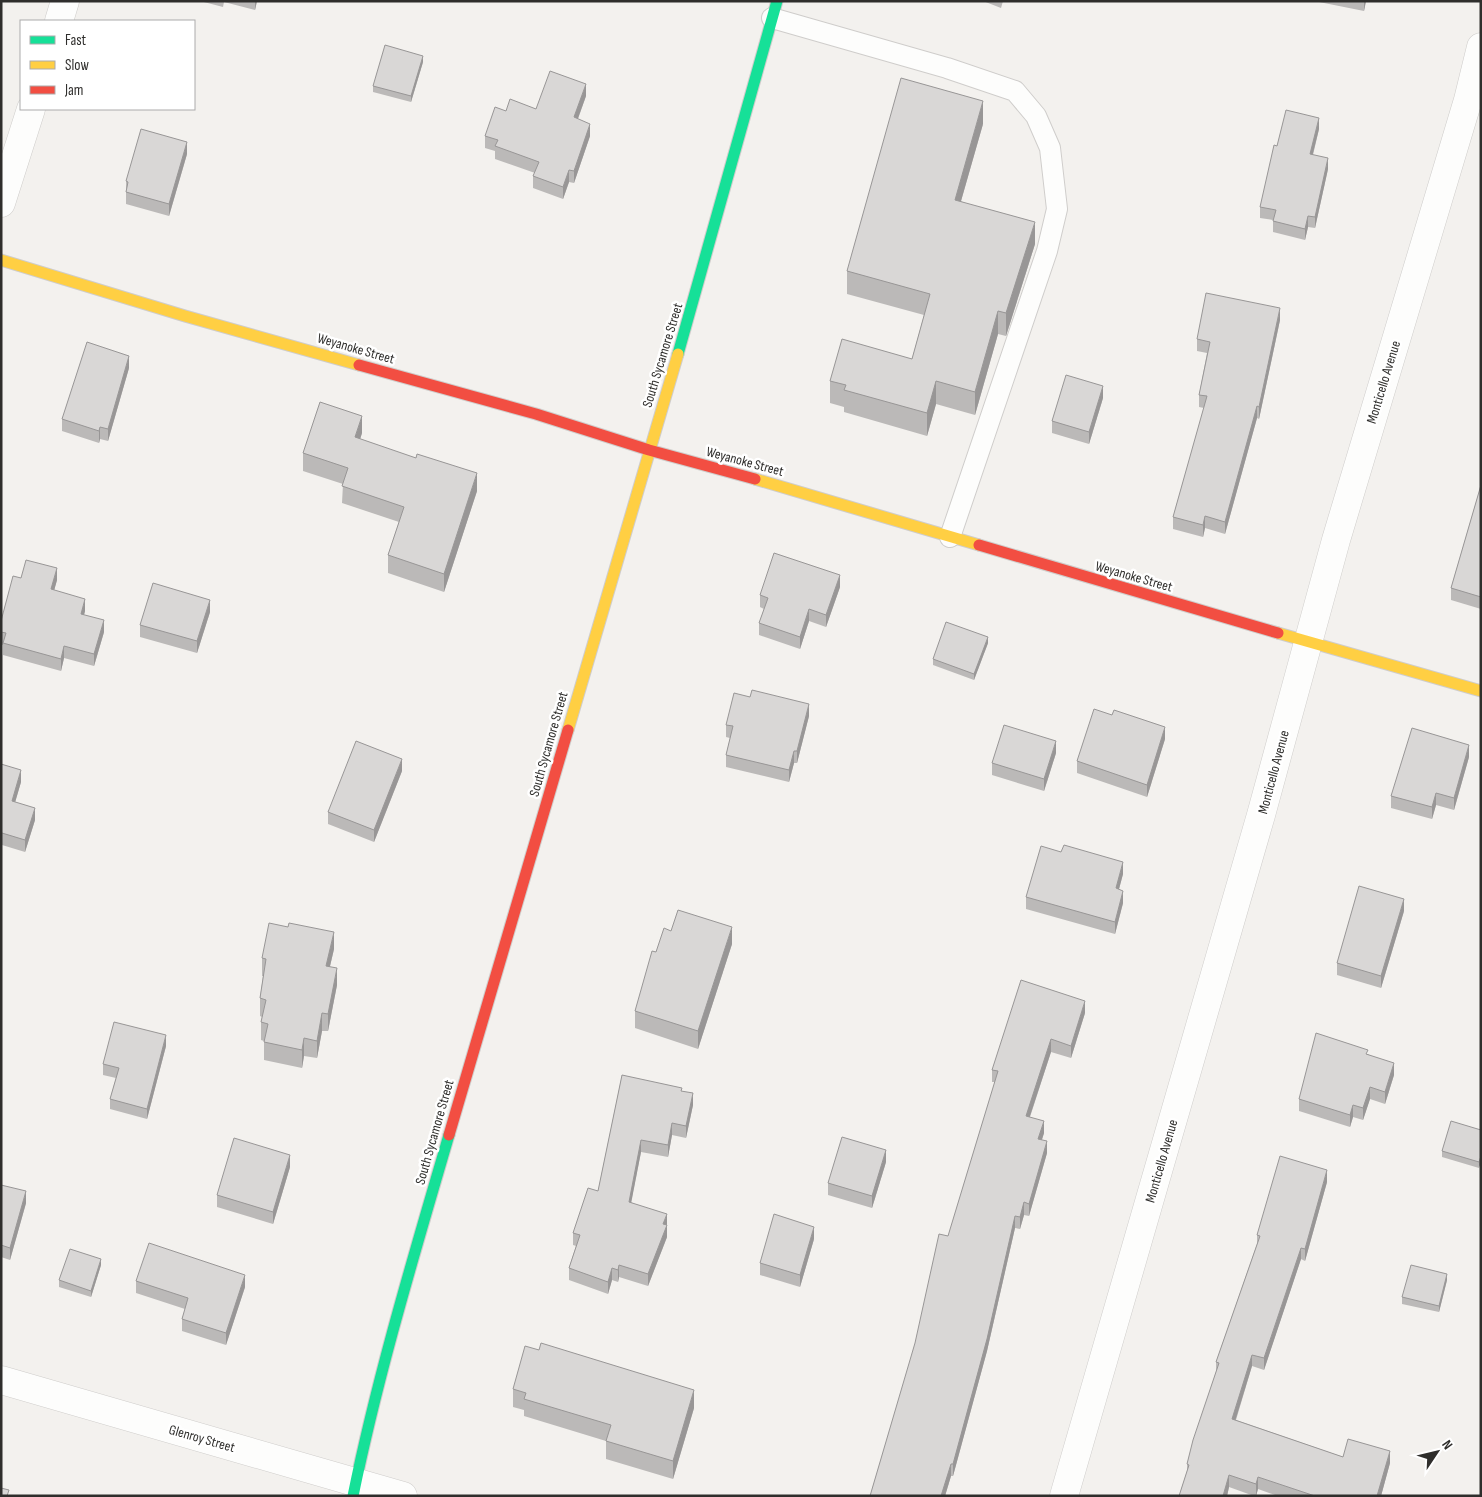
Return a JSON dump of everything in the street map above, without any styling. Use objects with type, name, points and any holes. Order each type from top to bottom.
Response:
[{"type":"street","points":[[59,20],[65,1]]},
{"type":"street","name":"South Sycamore Street","points":[[355,1489],[390,1336],[705,263],[774,10]]},
{"type":"street","name":"Monticello Avenue","points":[[1064,1496],[1261,815],[1336,540],[1468,100],[1481,47]]},
{"type":"street","points":[[1,203],[31,110]]},
{"type":"street","name":"Weyanoke Street","points":[[1,260],[194,318],[536,414],[650,450],[801,492],[1481,691]]},
{"type":"street","name":"Glenroy Street","points":[[1,1380],[355,1489],[403,1496]]},
{"type":"lane","points":[[774,10],[1015,92],[1036,116],[1050,148],[1057,209],[1047,251],[950,537]]},
{"type":"building","points":[[385,45],[423,56],[411,96],[373,86]]},
{"type":"building","points":[[550,71],[586,84],[574,117],[590,124],[574,171],[569,170],[563,187],[533,176],[539,162],[495,146],[498,140],[485,136],[495,107],[506,111],[510,99],[536,109]]},
{"type":"building","points":[[901,78],[983,101],[955,200],[1035,222],[1006,313],[998,311],[975,392],[936,381],[927,413],[844,390],[846,385],[830,381],[842,339],[912,359],[930,294],[847,271]]},
{"type":"building","points":[[1286,110],[1319,118],[1310,154],[1328,158],[1315,217],[1308,216],[1305,229],[1273,221],[1276,210],[1260,207],[1274,145],[1277,146]]},
{"type":"building","points":[[141,129],[187,142],[169,204],[126,192],[128,182],[126,181]]},
{"type":"building","points":[[1206,293],[1280,308],[1259,407],[1257,406],[1225,522],[1205,516],[1203,525],[1173,517],[1207,396],[1199,395],[1210,342],[1197,339]]},
{"type":"building","points":[[87,342],[129,356],[108,429],[100,427],[99,431],[62,419]]},
{"type":"building","points":[[1066,375],[1103,386],[1089,432],[1052,421]]},
{"type":"building","points":[[320,402],[362,416],[355,437],[416,458],[417,454],[477,473],[444,574],[388,555],[404,507],[342,486],[348,468],[303,453]]},
{"type":"building","points":[[1481,485],[1481,597],[1451,588]]},
{"type":"building","points":[[774,553],[840,575],[826,615],[809,609],[800,637],[759,623],[768,598],[760,595]]},
{"type":"building","points":[[26,560],[57,568],[51,589],[85,599],[81,614],[104,620],[94,654],[64,646],[61,659],[3,643],[6,633],[1,632],[1,621],[13,576],[21,578]]},
{"type":"building","points":[[153,583],[210,600],[197,641],[140,625]]},
{"type":"building","points":[[946,622],[988,637],[974,674],[933,659]]},
{"type":"building","points":[[752,690],[809,704],[797,751],[794,751],[789,770],[726,755],[733,726],[726,725],[734,693],[750,697]]},
{"type":"building","points":[[1094,709],[1112,715],[1114,710],[1165,727],[1147,785],[1077,761]]},
{"type":"building","points":[[1004,725],[1056,741],[1044,779],[992,763]]},
{"type":"building","points":[[1412,728],[1469,745],[1454,798],[1436,793],[1432,807],[1391,796]]},
{"type":"building","points":[[356,741],[402,759],[374,830],[328,812]]},
{"type":"building","points":[[1,764],[21,770],[12,801],[35,808],[25,840],[1,834]]},
{"type":"building","points":[[1064,845],[1123,862],[1116,888],[1123,891],[1115,922],[1026,897],[1041,846],[1061,852]]},
{"type":"building","points":[[1359,886],[1404,899],[1381,976],[1337,963]]},
{"type":"building","points":[[678,910],[732,927],[698,1031],[635,1011],[652,951],[656,952],[664,928],[671,931]]},
{"type":"building","points":[[269,923],[288,927],[289,923],[334,932],[326,966],[337,968],[328,1014],[322,1013],[317,1041],[304,1038],[302,1050],[264,1042],[268,1024],[261,1022],[266,1000],[260,998],[266,959],[262,958]]},
{"type":"building","points":[[1021,980],[1085,1001],[1071,1046],[1051,1039],[1026,1116],[1044,1121],[1038,1139],[1047,1141],[1029,1204],[1024,1202],[1020,1217],[1015,1216],[987,1339],[953,1464],[951,1464],[941,1496],[870,1496],[915,1343],[939,1234],[948,1236],[998,1071],[992,1070]]},
{"type":"building","points":[[114,1022],[166,1035],[147,1109],[110,1099],[119,1068],[103,1064]]},
{"type":"building","points":[[1316,1033],[1368,1050],[1366,1054],[1394,1063],[1385,1092],[1370,1087],[1363,1108],[1353,1105],[1350,1115],[1299,1099]]},
{"type":"building","points":[[622,1075],[682,1088],[681,1091],[693,1093],[686,1126],[672,1123],[668,1145],[641,1140],[629,1202],[667,1214],[663,1224],[667,1225],[648,1274],[619,1265],[618,1270],[612,1268],[608,1282],[569,1268],[580,1235],[573,1233],[588,1188],[598,1191]]},
{"type":"building","points":[[1451,1121],[1481,1130],[1481,1156],[1479,1162],[1442,1151]]},
{"type":"building","points":[[842,1137],[886,1150],[872,1196],[828,1183]]},
{"type":"building","points":[[234,1138],[290,1155],[273,1212],[217,1195]]},
{"type":"building","points":[[1280,1156],[1327,1170],[1305,1249],[1301,1248],[1264,1358],[1252,1355],[1232,1419],[1343,1457],[1348,1439],[1390,1451],[1377,1496],[1315,1496],[1258,1477],[1256,1484],[1229,1475],[1223,1496],[1179,1496],[1189,1465],[1187,1464],[1193,1440],[1219,1363],[1216,1362],[1260,1236],[1257,1235]]},
{"type":"building","points":[[1,1185],[26,1191],[10,1248],[1,1245]]},
{"type":"building","points":[[774,1214],[814,1227],[800,1275],[760,1263]]},
{"type":"building","points":[[149,1243],[245,1275],[226,1333],[182,1319],[188,1298],[136,1281]]},
{"type":"building","points":[[70,1249],[101,1259],[91,1291],[59,1280]]},
{"type":"building","points":[[1411,1265],[1447,1274],[1439,1306],[1402,1297]]},
{"type":"building","points":[[541,1343],[694,1390],[673,1461],[606,1441],[611,1425],[524,1399],[526,1393],[513,1389],[525,1346],[539,1350]]},
{"type":"building","points":[[1,1488],[9,1490],[7,1496],[1,1496]]},
{"type":"traffic: fast","points":[[678,354],[777,1]]},
{"type":"traffic: fast","points":[[353,1496],[385,1360],[449,1135]]},
{"type":"traffic: slow","points":[[1,260],[185,316],[359,365]]},
{"type":"traffic: slow","points":[[568,730],[678,354]]},
{"type":"traffic: slow","points":[[755,479],[979,545]]},
{"type":"traffic: slow","points":[[1278,633],[1481,691]]},
{"type":"traffic: jam","points":[[359,365],[536,414],[649,450],[755,479]]},
{"type":"traffic: jam","points":[[979,545],[1278,633]]},
{"type":"traffic: jam","points":[[449,1135],[568,730]]}]
